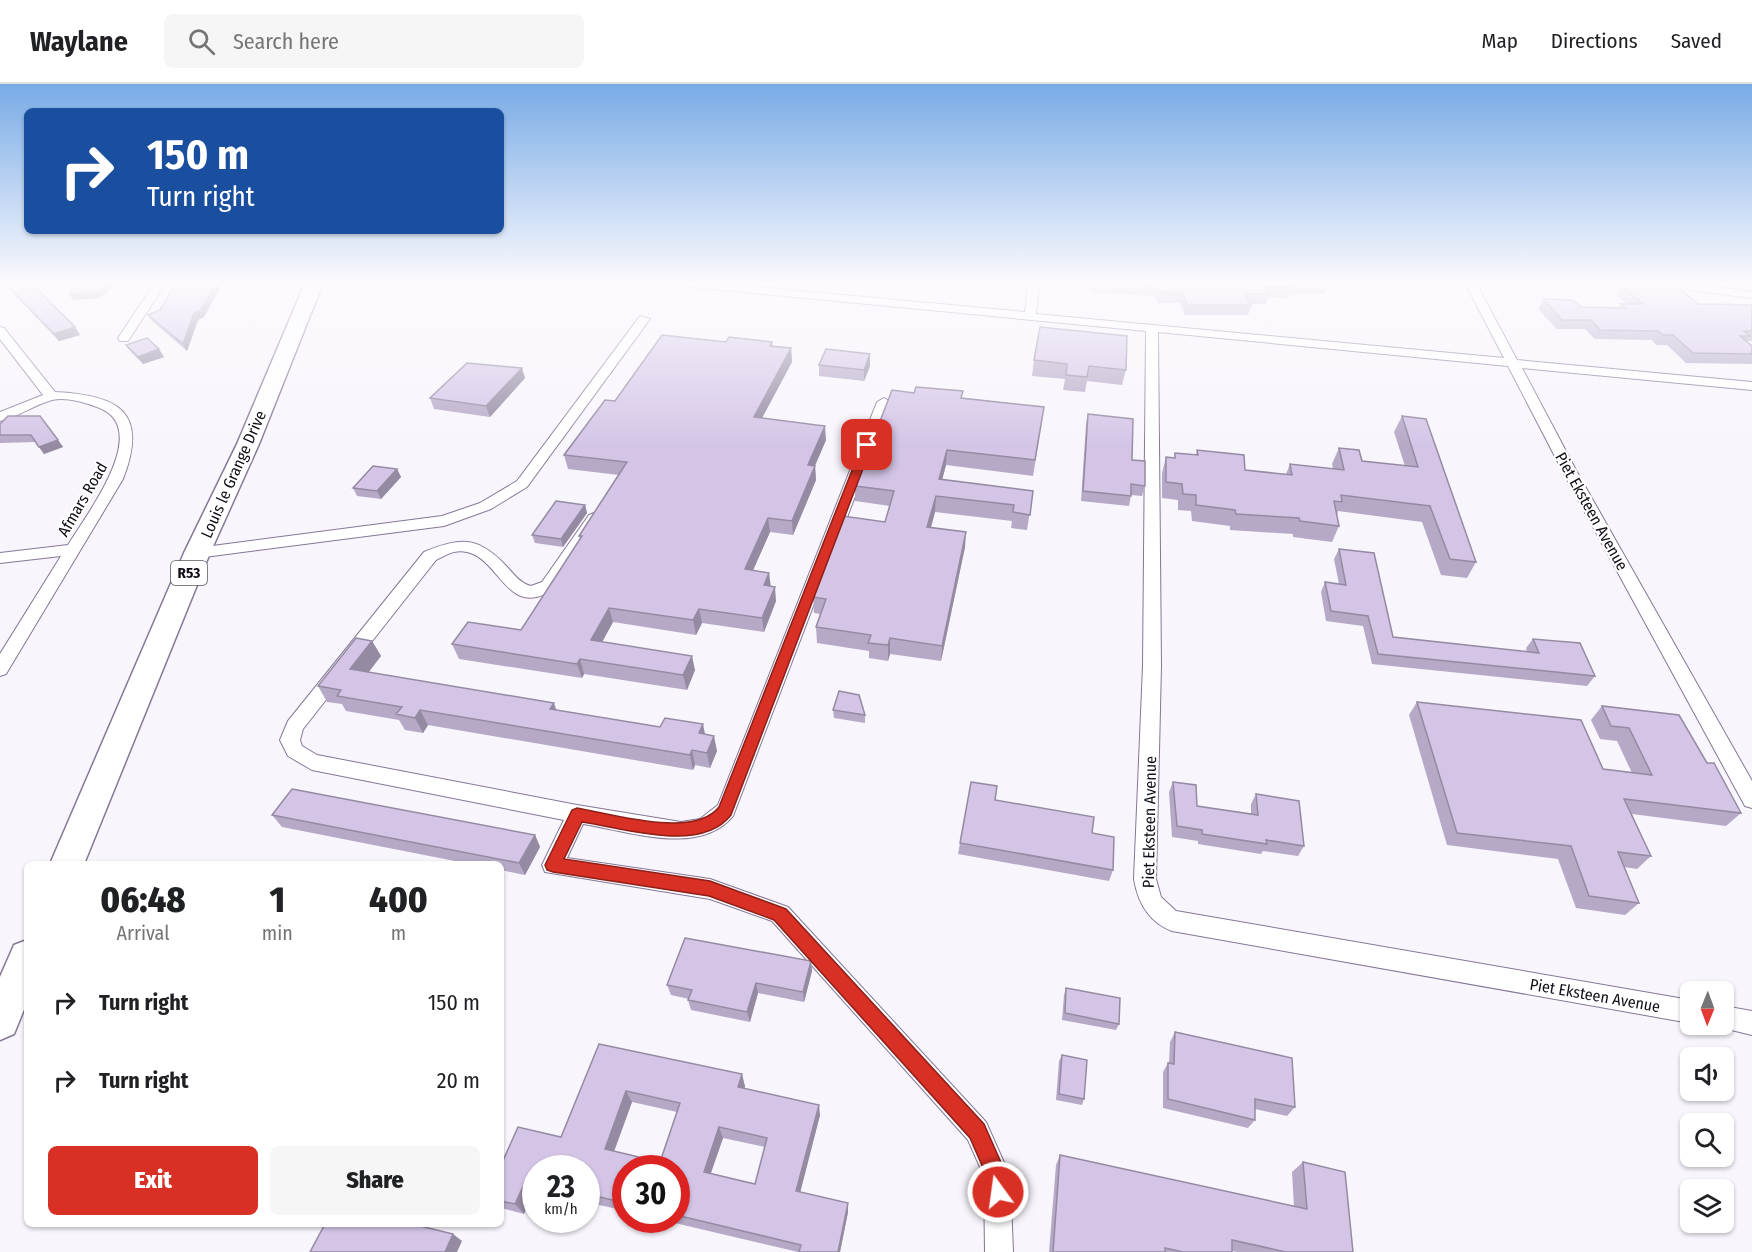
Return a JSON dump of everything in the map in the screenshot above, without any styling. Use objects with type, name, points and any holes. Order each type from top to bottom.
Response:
[{"type":"main road","name":"Louis le Grange Drive","points":[[67,861],[197,553],[248,444],[292,338]]},
{"type":"main road","points":[[0,1021],[24,964]]},
{"type":"street","points":[[0,417],[51,396],[5,338]]},
{"type":"street","points":[[197,553],[444,520],[476,511],[501,499],[522,484],[630,338]]},
{"type":"street","name":"Piet Eksteen Avenue","points":[[1152,338],[1152,666],[1144,879],[1146,893],[1162,917],[1172,921],[1680,1010]]},
{"type":"street","points":[[1231,338],[1752,386]]},
{"type":"street","name":"Piet Eksteen Avenue","points":[[1499,338],[1752,800]]},
{"type":"street","name":"Afmars Road","points":[[0,669],[125,461],[128,438],[121,418],[108,404],[95,399],[51,396]]},
{"type":"street","points":[[602,507],[548,586],[540,592],[528,594],[518,590],[485,552],[474,547],[451,546],[430,556],[295,726],[290,740],[295,752],[312,762],[577,814],[681,831],[708,825],[718,820],[726,810],[884,402]]},
{"type":"street","points":[[0,558],[74,549]]},
{"type":"street","points":[[577,814],[553,865],[710,889],[780,914],[977,1131],[997,1176],[999,1252]]},
{"type":"street","points":[[1734,1020],[1752,1023]]},
{"type":"building","points":[[147,338],[159,349],[138,357],[126,345]]},
{"type":"building","points":[[175,338],[185,338],[183,344]]},
{"type":"building","points":[[660,338],[726,342],[729,338],[733,338],[772,342],[770,346],[791,348],[754,417],[825,426],[808,465],[815,466],[792,521],[768,518],[745,569],[769,573],[764,585],[775,587],[762,618],[699,609],[693,620],[609,608],[591,640],[692,656],[683,675],[580,659],[577,664],[452,644],[468,622],[521,630],[627,462],[564,455],[605,400],[615,401]]},
{"type":"building","points":[[1038,338],[1127,338],[1126,370],[1089,366],[1087,377],[1066,375],[1067,364],[1034,360]]},
{"type":"building","points":[[1676,338],[1742,338],[1752,346],[1752,354],[1693,353]]},
{"type":"building","points":[[826,349],[870,354],[864,370],[819,365]]},
{"type":"building","points":[[467,363],[522,368],[486,406],[430,398]]},
{"type":"building","points":[[916,387],[963,391],[961,398],[1044,407],[1035,460],[947,450],[939,479],[1033,491],[1030,515],[1013,512],[1014,505],[936,496],[927,527],[966,532],[942,646],[890,638],[888,645],[868,643],[871,635],[816,627],[826,599],[813,597],[843,516],[885,522],[894,491],[855,486],[892,390],[914,393]]},
{"type":"building","points":[[1088,414],[1133,419],[1132,460],[1145,461],[1145,486],[1131,484],[1131,496],[1083,491]]},
{"type":"building","points":[[8,416],[40,416],[58,440],[39,447],[31,435],[0,435],[0,424]]},
{"type":"building","points":[[1402,416],[1426,419],[1476,562],[1450,559],[1430,506],[1341,495],[1342,502],[1334,501],[1339,526],[1300,521],[1299,518],[1236,514],[1235,510],[1196,505],[1196,495],[1183,494],[1182,484],[1166,482],[1166,457],[1175,458],[1175,453],[1198,455],[1197,450],[1244,455],[1245,470],[1292,475],[1290,464],[1344,470],[1339,448],[1359,450],[1362,461],[1418,467]]},
{"type":"building","points":[[373,466],[397,469],[377,491],[353,488]]},
{"type":"building","points":[[556,501],[585,505],[561,539],[532,535]]},
{"type":"building","points":[[1339,549],[1374,553],[1393,637],[1539,653],[1533,639],[1580,643],[1595,676],[1378,654],[1368,616],[1331,611],[1325,582],[1346,585]]},
{"type":"building","points":[[356,638],[372,641],[350,669],[554,703],[550,709],[660,727],[665,718],[703,724],[699,733],[714,736],[707,753],[692,750],[690,755],[420,710],[415,718],[396,714],[402,707],[337,696],[341,690],[318,686]]},
{"type":"building","points":[[839,691],[859,695],[865,715],[833,710]]},
{"type":"building","points":[[1417,702],[1581,720],[1603,769],[1652,775],[1629,728],[1611,726],[1602,706],[1679,715],[1707,763],[1714,763],[1741,813],[1624,799],[1651,856],[1618,852],[1639,903],[1589,896],[1571,846],[1457,833]]},
{"type":"building","points":[[971,782],[997,786],[995,800],[1094,817],[1092,833],[1114,837],[1113,870],[960,843]]},
{"type":"building","points":[[1173,782],[1196,785],[1197,806],[1258,815],[1256,794],[1299,801],[1304,846],[1266,840],[1267,844],[1202,834],[1202,830],[1177,826]]},
{"type":"building","points":[[292,789],[535,835],[519,863],[272,815]]},
{"type":"building","points":[[685,938],[811,961],[803,992],[756,983],[747,1012],[688,1000],[692,990],[667,985]]},
{"type":"building","points":[[1066,988],[1120,998],[1119,1024],[1065,1013]]},
{"type":"building","points":[[1175,1032],[1292,1058],[1295,1107],[1255,1099],[1255,1120],[1168,1099],[1168,1063],[1174,1064]]},
{"type":"building","points":[[599,1044],[742,1074],[738,1087],[819,1105],[796,1191],[848,1203],[838,1252],[799,1252],[801,1245],[690,1218],[690,1155],[662,1155],[680,1103],[626,1091],[605,1149],[630,1155],[612,1155],[612,1200],[600,1197],[600,1155],[522,1155],[522,1189],[515,1204],[504,1202],[504,1158],[518,1127],[561,1137]],"holes":[[[719,1127],[767,1138],[755,1184],[704,1172]]]},
{"type":"building","points":[[1062,1055],[1087,1060],[1084,1099],[1059,1094]]},
{"type":"building","points":[[1060,1155],[1307,1209],[1303,1162],[1345,1172],[1353,1252],[1286,1252],[1232,1240],[1232,1252],[1183,1252],[1165,1248],[1165,1252],[1053,1252]]},
{"type":"building","points":[[323,1227],[424,1227],[453,1234],[445,1252],[310,1252]]},
{"type":"route","points":[[867,445],[726,810],[718,820],[708,825],[695,830],[681,831],[577,814],[553,865],[710,889],[744,899],[780,914],[977,1131],[997,1176],[998,1192]]}]
